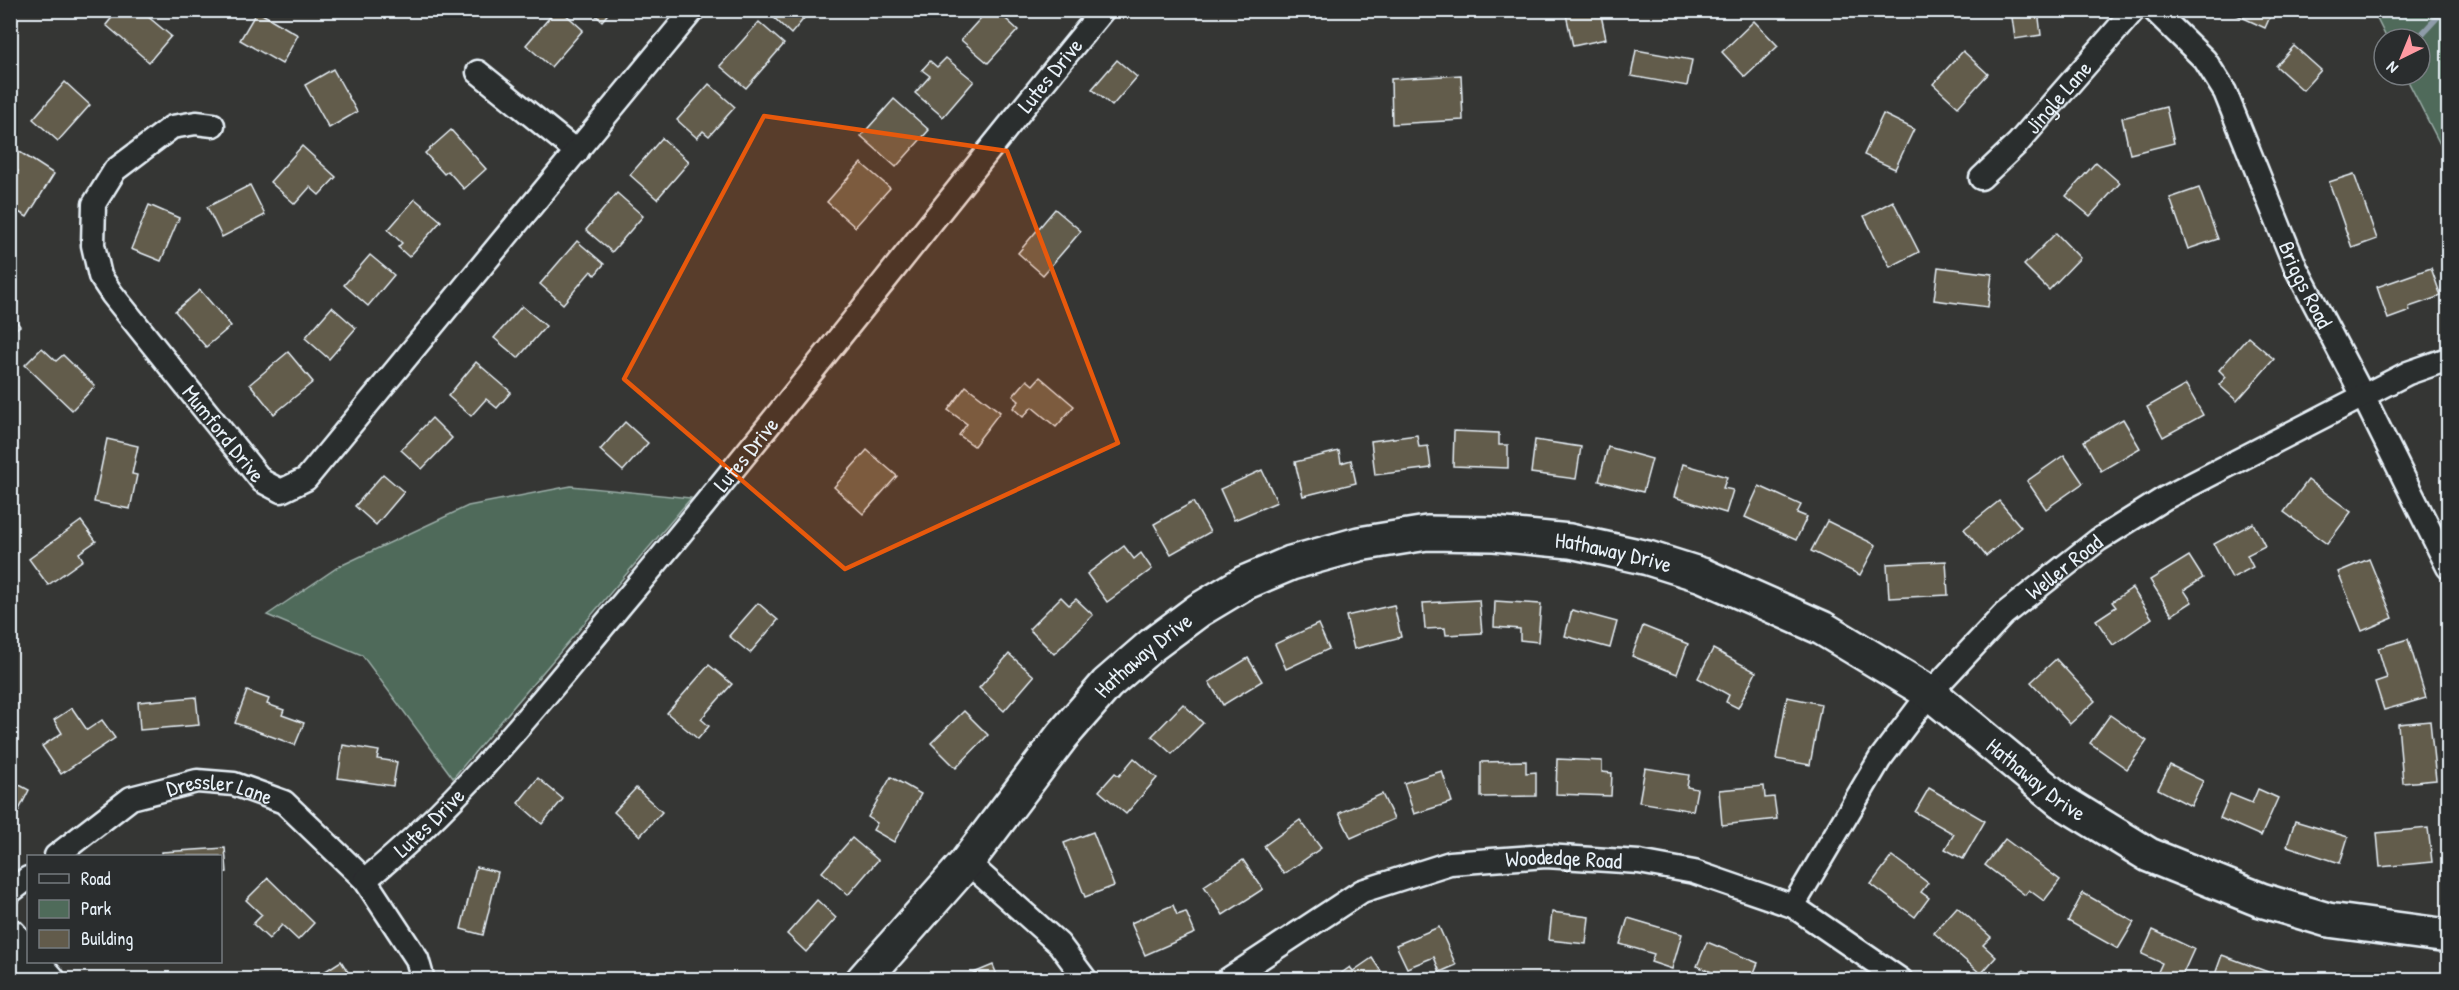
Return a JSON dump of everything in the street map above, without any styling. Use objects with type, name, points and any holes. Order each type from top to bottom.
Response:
[{"type":"street","points":[[478,72],[577,152],[693,10]]},
{"type":"street","name":"Lutes Drive","points":[[365,880],[399,853],[484,767],[672,545],[1103,10]]},
{"type":"street","name":"Jingle Lane","points":[[1981,178],[2018,142],[2134,10]]},
{"type":"street","name":"Briggs Road","points":[[2154,10],[2205,60],[2225,92],[2296,268],[2448,567]]},
{"type":"street","name":"Mumford Drive","points":[[213,125],[196,123],[172,127],[115,170],[94,204],[93,245],[100,276],[112,294],[262,481],[281,491],[306,479],[577,152]]},
{"type":"street","name":"Weller Road","points":[[1794,906],[1880,759],[1930,693],[2004,614],[2098,540],[2165,498],[2408,373],[2448,359]]},
{"type":"street","name":"Hathaway Drive","points":[[863,980],[967,862],[1062,736],[1107,684],[1152,645],[1199,610],[1244,583],[1291,562],[1359,544],[1427,533],[1494,534],[1570,542],[1648,558],[1702,575],[1822,627],[1930,693],[2061,801],[2149,855],[2261,900],[2328,920],[2448,936]]},
{"type":"street","name":"Dressler Lane","points":[[57,855],[131,798],[197,781],[234,784],[284,802],[365,880],[417,959],[423,980]]},
{"type":"street","name":"Woodedge Road","points":[[1227,980],[1362,891],[1450,863],[1546,856],[1638,862],[1694,872],[1794,906],[1901,980]]},
{"type":"street","points":[[967,862],[1059,944],[1086,980]]},
{"type":"street","points":[[10,892],[27,879]]},
{"type":"street","points":[[10,936],[27,956]]},
{"type":"street","points":[[33,963],[48,980]]},
{"type":"highlighted area","points":[[764,116],[1007,151],[1118,443],[845,569],[624,379]]},
{"type":"green space","points":[[2373,11],[2448,11],[2448,160],[2411,87],[2432,87],[2432,27],[2381,27]]},
{"type":"green space","points":[[571,486],[691,498],[453,778],[362,655],[267,615],[338,567],[468,506]]},
{"type":"building","points":[[118,10],[140,10],[171,36],[149,62],[106,25]]},
{"type":"building","points":[[556,10],[561,10],[583,30],[551,67],[526,45]]},
{"type":"building","points":[[590,10],[611,10],[602,21]]},
{"type":"building","points":[[766,10],[811,10],[791,34]]},
{"type":"building","points":[[988,10],[996,10],[1018,30],[988,63],[961,40]]},
{"type":"building","points":[[1565,10],[1595,10],[1596,16],[1601,15],[1606,39],[1573,46]]},
{"type":"building","points":[[2011,10],[2038,10],[2041,35],[2015,39]]},
{"type":"building","points":[[2236,10],[2273,10],[2265,28],[2235,14]]},
{"type":"building","points":[[257,11],[298,35],[282,64],[240,40]]},
{"type":"building","points":[[1754,21],[1778,46],[1745,77],[1722,52]]},
{"type":"building","points":[[759,22],[784,44],[746,88],[720,66]]},
{"type":"building","points":[[2294,46],[2321,70],[2303,90],[2276,66]]},
{"type":"building","points":[[1636,50],[1692,60],[1687,86],[1631,76]]},
{"type":"building","points":[[1963,51],[1988,74],[1958,107],[1933,84]]},
{"type":"building","points":[[946,58],[974,81],[943,117],[915,93],[930,76],[922,70],[930,61],[937,67]]},
{"type":"building","points":[[1117,60],[1137,77],[1112,106],[1092,89]]},
{"type":"building","points":[[333,69],[357,112],[329,128],[305,85]]},
{"type":"building","points":[[1461,75],[1463,120],[1392,124],[1391,79]]},
{"type":"building","points":[[65,82],[90,105],[58,141],[33,119]]},
{"type":"building","points":[[709,84],[735,107],[709,136],[703,131],[697,138],[677,120]]},
{"type":"building","points":[[894,99],[929,130],[896,167],[861,136]]},
{"type":"building","points":[[2166,107],[2174,143],[2130,154],[2122,118]]},
{"type":"building","points":[[1883,114],[1914,129],[1895,169],[1864,155]]},
{"type":"building","points":[[451,130],[486,169],[464,189],[448,171],[444,174],[425,153]]},
{"type":"building","points":[[662,138],[689,162],[657,199],[630,175]]},
{"type":"building","points":[[302,146],[336,177],[319,195],[310,187],[295,204],[270,182]]},
{"type":"building","points":[[12,147],[54,174],[27,217],[10,207],[10,184],[18,171],[10,166]]},
{"type":"building","points":[[2096,162],[2120,183],[2090,216],[2066,196]]},
{"type":"building","points":[[861,163],[890,188],[855,227],[827,202]]},
{"type":"building","points":[[2354,174],[2377,239],[2352,248],[2329,182]]},
{"type":"building","points":[[250,185],[265,215],[222,237],[207,207]]},
{"type":"building","points":[[2199,188],[2218,239],[2188,249],[2170,198]]},
{"type":"building","points":[[617,193],[643,216],[612,252],[586,230]]},
{"type":"building","points":[[415,199],[441,221],[409,257],[398,247],[402,243],[388,230]]},
{"type":"building","points":[[1893,201],[1919,252],[1890,267],[1864,216]]},
{"type":"building","points":[[149,205],[179,218],[161,261],[131,249]]},
{"type":"building","points":[[1055,209],[1081,231],[1043,275],[1018,253]]},
{"type":"building","points":[[2056,233],[2080,258],[2049,290],[2024,265]]},
{"type":"building","points":[[577,241],[604,264],[595,275],[591,271],[563,304],[540,284]]},
{"type":"building","points":[[370,255],[394,275],[368,306],[344,285]]},
{"type":"building","points":[[1938,267],[1992,274],[1988,307],[1934,300]]},
{"type":"building","points":[[2431,268],[2441,296],[2409,307],[2410,311],[2388,319],[2377,287]]},
{"type":"building","points":[[200,290],[231,326],[206,347],[175,311]]},
{"type":"building","points":[[522,306],[546,326],[518,358],[494,338]]},
{"type":"building","points":[[332,307],[356,328],[329,359],[305,338]]},
{"type":"building","points":[[10,313],[20,326],[10,333]]},
{"type":"building","points":[[2248,337],[2274,359],[2237,401],[2219,385],[2226,377],[2219,370]]},
{"type":"building","points":[[42,348],[56,361],[63,355],[95,386],[72,410],[25,365]]},
{"type":"building","points":[[288,352],[313,382],[274,414],[250,384]]},
{"type":"building","points":[[476,362],[511,392],[497,408],[486,399],[471,416],[448,396]]},
{"type":"building","points":[[1040,377],[1074,406],[1056,427],[1032,407],[1023,417],[1013,408],[1019,401],[1013,396],[1027,380],[1033,385]]},
{"type":"building","points":[[2186,385],[2203,415],[2163,437],[2147,407]]},
{"type":"building","points":[[966,386],[1000,412],[974,446],[959,435],[967,424],[948,410]]},
{"type":"building","points":[[432,418],[452,438],[422,469],[401,450]]},
{"type":"building","points":[[2123,419],[2140,448],[2101,471],[2084,441]]},
{"type":"building","points":[[625,422],[648,443],[623,471],[600,450]]},
{"type":"building","points":[[1454,431],[1499,433],[1499,445],[1508,445],[1508,468],[1453,466]]},
{"type":"building","points":[[1417,435],[1419,447],[1428,446],[1431,468],[1375,475],[1371,441]]},
{"type":"building","points":[[107,439],[138,446],[132,474],[137,475],[130,509],[94,502]]},
{"type":"building","points":[[1535,440],[1581,447],[1576,479],[1531,473]]},
{"type":"building","points":[[1608,447],[1652,459],[1643,492],[1599,481]]},
{"type":"building","points":[[867,450],[897,476],[863,514],[834,487]]},
{"type":"building","points":[[1339,451],[1341,463],[1351,460],[1356,483],[1303,496],[1295,462]]},
{"type":"building","points":[[2064,455],[2083,483],[2046,509],[2027,481]]},
{"type":"building","points":[[1683,464],[1727,477],[1723,488],[1733,490],[1726,513],[1674,497]]},
{"type":"building","points":[[1262,470],[1277,502],[1234,520],[1220,489]]},
{"type":"building","points":[[383,474],[404,492],[376,525],[355,506]]},
{"type":"building","points":[[2308,480],[2351,512],[2327,544],[2284,512]]},
{"type":"building","points":[[1759,486],[1801,505],[1797,513],[1807,517],[1796,540],[1745,517]]},
{"type":"building","points":[[1999,501],[2021,527],[1986,556],[1964,529]]},
{"type":"building","points":[[1193,502],[1210,532],[1171,554],[1154,524]]},
{"type":"building","points":[[81,521],[96,541],[79,553],[83,560],[48,585],[29,559]]},
{"type":"building","points":[[1827,521],[1876,545],[1860,575],[1811,551]]},
{"type":"building","points":[[2253,523],[2265,546],[2247,555],[2253,567],[2232,578],[2214,544]]},
{"type":"building","points":[[1124,546],[1134,559],[1141,553],[1152,569],[1107,602],[1087,574]]},
{"type":"building","points":[[2189,556],[2203,578],[2184,590],[2192,602],[2172,615],[2150,580]]},
{"type":"building","points":[[2369,559],[2393,618],[2362,631],[2338,572]]},
{"type":"building","points":[[1946,561],[1948,595],[1889,598],[1887,564]]},
{"type":"building","points":[[2132,588],[2152,618],[2113,645],[2096,620],[2116,607],[2112,602]]},
{"type":"building","points":[[1061,597],[1069,605],[1076,599],[1093,615],[1054,654],[1029,629]]},
{"type":"building","points":[[1479,600],[1482,633],[1446,635],[1445,628],[1425,629],[1423,603]]},
{"type":"building","points":[[1495,601],[1541,604],[1538,642],[1520,640],[1520,629],[1494,627]]},
{"type":"building","points":[[758,603],[778,620],[750,653],[729,636]]},
{"type":"building","points":[[1394,605],[1401,637],[1354,649],[1346,616]]},
{"type":"building","points":[[1572,610],[1617,622],[1610,648],[1565,636]]},
{"type":"building","points":[[1318,624],[1329,649],[1286,669],[1275,644]]},
{"type":"building","points":[[1643,626],[1688,644],[1677,674],[1632,656]]},
{"type":"building","points":[[2408,639],[2426,698],[2384,710],[2375,682],[2387,678],[2378,648]]},
{"type":"building","points":[[1713,649],[1756,672],[1738,708],[1726,702],[1729,695],[1698,678]]},
{"type":"building","points":[[1009,654],[1034,676],[1004,711],[979,688]]},
{"type":"building","points":[[1248,658],[1262,681],[1223,705],[1209,682]]},
{"type":"building","points":[[2056,659],[2095,701],[2070,724],[2031,682]]},
{"type":"building","points":[[709,665],[732,684],[701,719],[709,726],[698,739],[667,713]]},
{"type":"building","points":[[247,691],[269,699],[267,704],[284,710],[282,715],[304,723],[295,745],[235,723]]},
{"type":"building","points":[[196,697],[199,725],[140,730],[138,702]]},
{"type":"building","points":[[1787,697],[1821,704],[1810,765],[1776,759]]},
{"type":"building","points":[[1183,704],[1203,723],[1172,754],[1152,736]]},
{"type":"building","points":[[72,708],[87,730],[102,720],[115,738],[61,774],[42,746],[62,733],[54,720]]},
{"type":"building","points":[[964,711],[988,735],[956,768],[931,743]]},
{"type":"building","points":[[2110,715],[2147,741],[2127,769],[2090,743]]},
{"type":"building","points":[[2430,721],[2436,780],[2403,783],[2398,724]]},
{"type":"building","points":[[343,745],[379,751],[377,759],[397,762],[393,786],[338,778]]},
{"type":"building","points":[[1134,758],[1157,778],[1126,814],[1099,791],[1115,773],[1119,776]]},
{"type":"building","points":[[1557,759],[1602,761],[1602,772],[1612,773],[1611,796],[1556,794]]},
{"type":"building","points":[[1526,761],[1526,773],[1536,772],[1536,796],[1481,797],[1481,762]]},
{"type":"building","points":[[2170,765],[2203,781],[2191,806],[2158,789]]},
{"type":"building","points":[[1645,768],[1689,775],[1687,787],[1697,789],[1693,811],[1639,802]]},
{"type":"building","points":[[1442,771],[1452,802],[1414,814],[1404,783]]},
{"type":"building","points":[[891,777],[921,794],[894,842],[873,830],[877,823],[868,817]]},
{"type":"building","points":[[538,778],[563,799],[542,824],[518,803]]},
{"type":"building","points":[[10,780],[29,790],[18,812],[10,809]]},
{"type":"building","points":[[1764,786],[1765,798],[1774,797],[1777,819],[1722,825],[1719,790]]},
{"type":"building","points":[[636,788],[662,812],[640,836],[614,812]]},
{"type":"building","points":[[1929,788],[1985,821],[1963,859],[1945,849],[1954,834],[1915,812]]},
{"type":"building","points":[[2258,789],[2278,798],[2261,836],[2220,818],[2230,794],[2252,803]]},
{"type":"building","points":[[1382,794],[1394,819],[1351,838],[1339,813]]},
{"type":"building","points":[[1300,820],[1321,848],[1284,874],[1264,846]]},
{"type":"building","points":[[2295,821],[2348,837],[2340,863],[2287,846]]},
{"type":"building","points":[[2428,828],[2432,862],[2380,867],[2377,833]]},
{"type":"building","points":[[1093,832],[1114,886],[1085,897],[1064,843]]},
{"type":"building","points":[[852,838],[878,860],[848,895],[822,872]]},
{"type":"building","points":[[2005,839],[2060,880],[2044,901],[2029,890],[2025,895],[1985,865]]},
{"type":"building","points":[[225,848],[227,872],[222,873],[222,855],[162,855],[162,852]]},
{"type":"building","points":[[1892,856],[1928,883],[1921,892],[1929,898],[1915,917],[1871,884]]},
{"type":"building","points":[[1243,860],[1263,889],[1223,915],[1204,886]]},
{"type":"building","points":[[476,867],[498,872],[483,935],[461,929]]},
{"type":"building","points":[[268,878],[314,923],[298,940],[282,925],[269,939],[253,924],[262,915],[246,900]]},
{"type":"building","points":[[2083,893],[2134,922],[2118,949],[2068,921]]},
{"type":"building","points":[[817,900],[836,918],[806,952],[787,934]]},
{"type":"building","points":[[1173,905],[1177,915],[1186,912],[1195,933],[1145,955],[1131,923]]},
{"type":"building","points":[[1957,907],[1991,937],[1983,945],[1996,957],[1981,974],[1934,933]]},
{"type":"building","points":[[1552,912],[1589,917],[1586,944],[1549,940]]},
{"type":"building","points":[[1628,918],[1682,934],[1672,969],[1651,962],[1654,954],[1620,944]]},
{"type":"building","points":[[1439,927],[1456,965],[1440,972],[1434,957],[1407,968],[1396,945]]},
{"type":"building","points":[[2153,930],[2194,949],[2180,980],[2165,980],[2156,976],[2162,963],[2142,954]]},
{"type":"building","points":[[1707,942],[1758,963],[1751,980],[1731,980],[1697,966]]},
{"type":"building","points":[[2222,955],[2268,972],[2265,980],[2213,980]]},
{"type":"building","points":[[1372,958],[1387,980],[1332,980],[1350,967],[1353,971]]},
{"type":"building","points":[[341,961],[353,980],[318,980],[316,977]]},
{"type":"building","points":[[993,965],[999,980],[957,980]]},
{"type":"building","points":[[2024,970],[2034,980],[2013,980]]},
{"type":"waterway","points":[[2428,27],[2444,10]]}]
